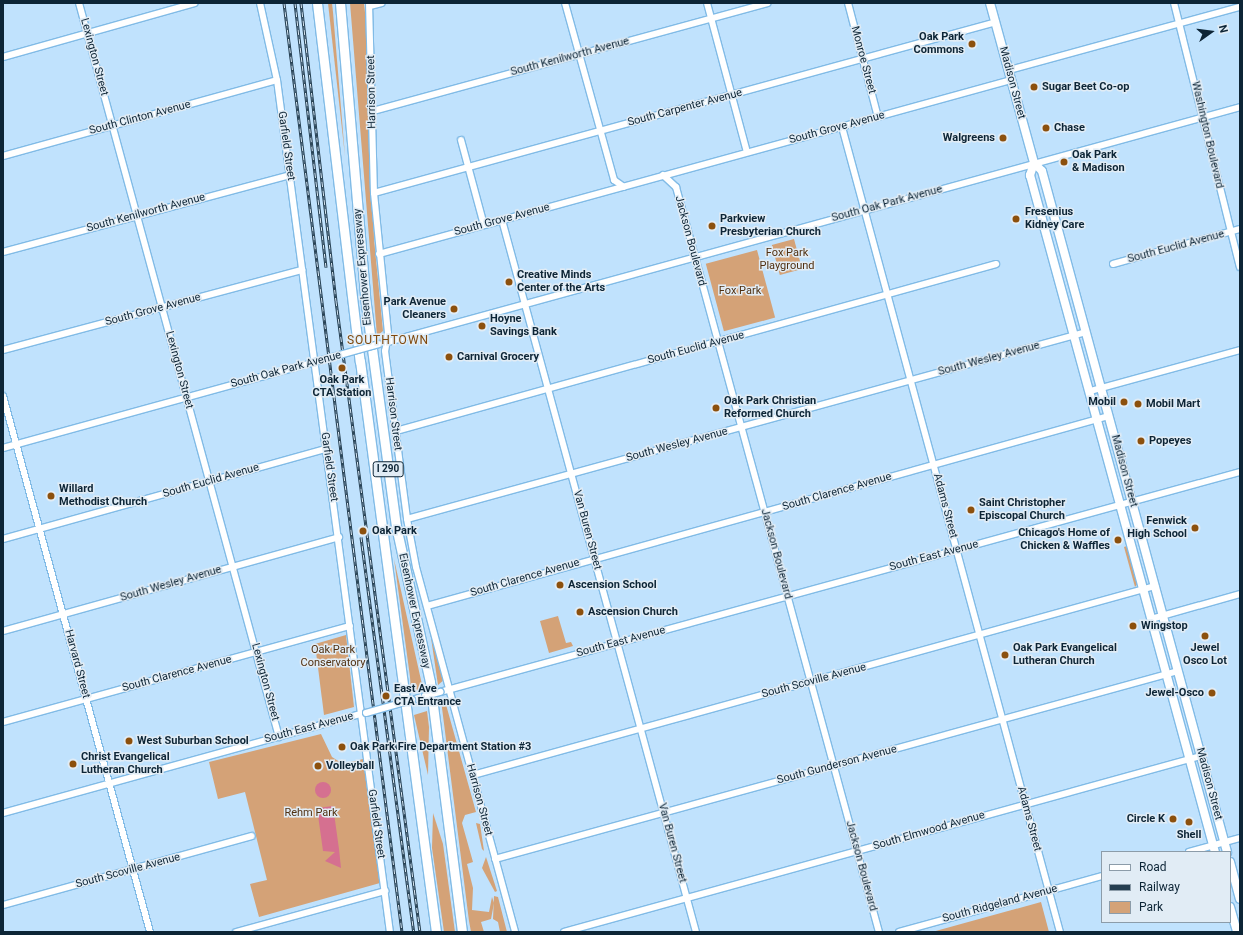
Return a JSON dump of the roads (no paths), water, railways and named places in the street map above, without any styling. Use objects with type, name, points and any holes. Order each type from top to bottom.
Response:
[{"type":"highway","name":"Eisenhower Expressway","points":[[317,3],[360,361],[436,932]]},
{"type":"highway","name":"Eisenhower Expressway","points":[[340,3],[366,305],[396,526],[430,682],[462,932]]},
{"type":"main road","name":"Madison Street","points":[[990,3],[1034,163],[1042,171],[1227,851]]},
{"type":"main road","name":"Madison Street","points":[[1034,163],[1030,175],[1189,759],[1215,849]]},
{"type":"main road","points":[[1231,866],[1240,899]]},
{"type":"main road","points":[[1231,911],[1236,931]]},
{"type":"street","name":"Lexington Street","points":[[79,3],[279,737]]},
{"type":"street","points":[[3,57],[195,3]]},
{"type":"street","name":"Garfield Street","points":[[260,3],[277,80],[302,270],[316,361],[326,449],[350,626],[364,713],[390,932]]},
{"type":"street","points":[[370,5],[382,3]]},
{"type":"street","points":[[565,3],[614,180],[622,186]]},
{"type":"street","points":[[707,3],[747,152]]},
{"type":"street","name":"South Kenilworth Avenue","points":[[373,111],[767,3]]},
{"type":"street","name":"Monroe Street","points":[[848,3],[878,116]]},
{"type":"street","name":"Washington Boulevard","points":[[1174,3],[1230,232],[1240,267]]},
{"type":"street","name":"Harrison Street","points":[[370,5],[374,193],[396,431],[407,519],[427,606],[515,932]]},
{"type":"street","points":[[1009,70],[1240,7]]},
{"type":"street","name":"South Carpenter Avenue","points":[[374,193],[996,22]]},
{"type":"street","name":"South Clinton Avenue","points":[[3,156],[277,80]]},
{"type":"street","name":"South Grove Avenue","points":[[379,254],[622,186],[666,177],[683,170],[747,152],[1011,80]]},
{"type":"street","name":"South Oak Park Avenue","points":[[3,448],[1240,106]]},
{"type":"street","name":"Adams Street","points":[[842,127],[1060,932]]},
{"type":"street","points":[[461,140],[484,225]]},
{"type":"street","name":"South Kenilworth Avenue","points":[[3,252],[290,175]]},
{"type":"street","name":"Jackson Boulevard","points":[[666,177],[676,187],[879,932]]},
{"type":"street","name":"Van Buren Street","points":[[502,220],[696,932]]},
{"type":"street","name":"South Euclid Avenue","points":[[1113,264],[1240,229]]},
{"type":"street","name":"South Euclid Avenue","points":[[396,431],[996,264]]},
{"type":"street","name":"South Grove Avenue","points":[[3,350],[302,270]]},
{"type":"street","name":"South Wesley Avenue","points":[[407,519],[1086,332]]},
{"type":"street","points":[[1090,391],[1240,350]]},
{"type":"street","name":"Harvard Street","points":[[3,396],[150,932]]},
{"type":"street","name":"South Clarence Avenue","points":[[427,606],[1109,416]]},
{"type":"street","name":"South Euclid Avenue","points":[[3,539],[326,449]]},
{"type":"street","name":"South East Avenue","points":[[3,813],[1240,472]]},
{"type":"street","name":"South Wesley Avenue","points":[[3,631],[339,537]]},
{"type":"street","name":"South Scoville Avenue","points":[[472,775],[1155,586]]},
{"type":"street","points":[[1151,619],[1240,594]]},
{"type":"street","name":"South Clarence Avenue","points":[[3,722],[350,626]]},
{"type":"street","name":"South Gunderson Avenue","points":[[495,859],[1178,671]]},
{"type":"street","name":"South Elmwood Avenue","points":[[564,932],[1201,756]]},
{"type":"street","name":"South Scoville Avenue","points":[[3,905],[252,836]]},
{"type":"street","points":[[1198,851],[1215,849],[1224,842],[1240,838]]},
{"type":"street","name":"South Ridgeland Avenue","points":[[899,932],[1101,876]]},
{"type":"street","points":[[236,932],[385,891]]},
{"type":"railway","points":[[284,3],[402,932]]},
{"type":"railway","points":[[295,3],[326,267]]},
{"type":"railway","points":[[301,3],[336,301],[420,932]]},
{"type":"railway","points":[[361,537],[414,932]]},
{"type":"place","name":"Oak Park Commons","points":[[972,44]]},
{"type":"place","name":"Sugar Beet Co-op","points":[[1034,87]]},
{"type":"place","name":"Chase","points":[[1046,128]]},
{"type":"place","name":"Walgreens","points":[[1003,138]]},
{"type":"place","name":"Oak Park & Madison","points":[[1064,162]]},
{"type":"place","name":"Fresenius Kidney Care","points":[[1016,219]]},
{"type":"place","name":"Parkview Presbyterian Church","points":[[712,226]]},
{"type":"place","name":"Creative Minds Center of the Arts","points":[[509,282]]},
{"type":"place","name":"Park Avenue Cleaners","points":[[454,309]]},
{"type":"place","name":"Hoyne Savings Bank","points":[[482,326]]},
{"type":"place","name":"Carnival Grocery","points":[[449,357]]},
{"type":"place","name":"Oak Park CTA Station","points":[[342,368]]},
{"type":"place","name":"Mobil","points":[[1124,402]]},
{"type":"place","name":"Mobil Mart","points":[[1138,404]]},
{"type":"place","name":"Oak Park Christian Reformed Church","points":[[716,408]]},
{"type":"place","name":"Popeyes","points":[[1141,441]]},
{"type":"place","name":"Willard Methodist Church","points":[[51,496]]},
{"type":"place","name":"Saint Christopher Episcopal Church","points":[[971,510]]},
{"type":"place","name":"Fenwick High School","points":[[1195,528]]},
{"type":"place","name":"Oak Park","points":[[363,531]]},
{"type":"place","name":"Chicago's Home of Chicken & Waffles","points":[[1118,540]]},
{"type":"place","name":"Ascension School","points":[[560,585]]},
{"type":"place","name":"Ascension Church","points":[[580,612]]},
{"type":"place","name":"Wingstop","points":[[1133,626]]},
{"type":"place","name":"Jewel Osco Lot","points":[[1205,636]]},
{"type":"place","name":"Oak Park Evangelical Lutheran Church","points":[[1005,655]]},
{"type":"place","name":"Jewel-Osco","points":[[1212,693]]},
{"type":"place","name":"East Ave CTA Entrance","points":[[386,696]]},
{"type":"place","name":"West Suburban School","points":[[129,741]]},
{"type":"place","name":"Oak Park Fire Department Station #3","points":[[342,747]]},
{"type":"place","name":"Christ Evangelical Lutheran Church","points":[[73,764]]},
{"type":"place","name":"Volleyball","points":[[318,766]]},
{"type":"place","name":"Circle K","points":[[1173,819]]},
{"type":"place","name":"Shell","points":[[1189,822]]},
{"type":"district","name":"SOUTHTOWN","points":[[388,341]]},
{"type":"park label","name":"Fox Park Playground","points":[[787,260]]},
{"type":"park label","name":"Fox Park","points":[[740,291]]},
{"type":"park label","name":"Oak Park Conservatory","points":[[333,657]]},
{"type":"park label","name":"Rehm Park","points":[[311,813]]}]
